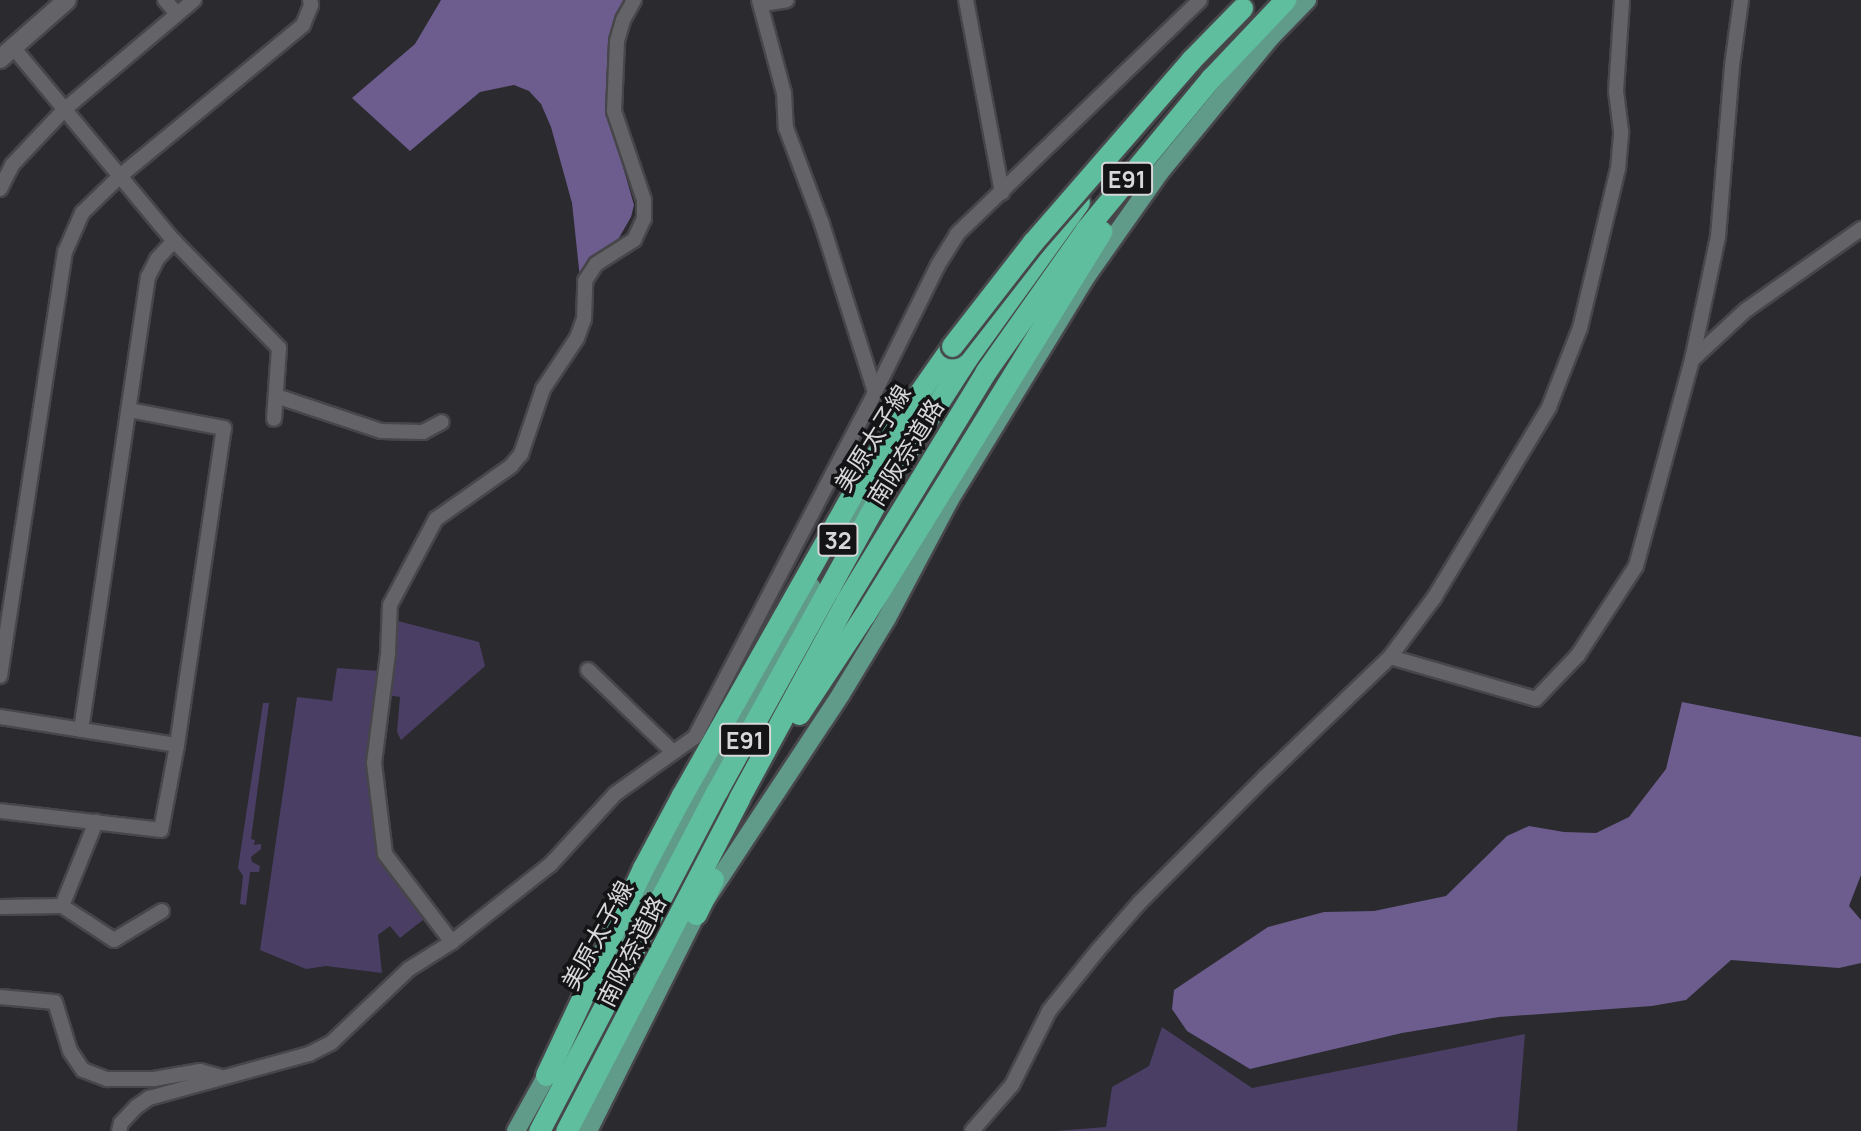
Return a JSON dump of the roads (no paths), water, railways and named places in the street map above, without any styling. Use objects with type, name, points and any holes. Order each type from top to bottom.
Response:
[{"type":"highway","name":"南阪奈道路","points":[[566,1131],[745,786],[914,485],[986,371],[1086,229],[1211,78],[1285,0]]},
{"type":"highway","name":"南阪奈道路","points":[[539,1131],[717,790],[891,476],[1031,266],[1098,177],[1243,3]]},
{"type":"highway","points":[[546,1075],[643,867],[868,466],[952,345],[1033,242],[1243,3]]},
{"type":"highway","points":[[696,914],[799,713],[1089,250],[1211,78]]},
{"type":"main road","points":[[588,1131],[696,914],[841,694],[887,618],[950,499],[1086,277],[1160,172],[1271,37],[1307,0]]},
{"type":"main road","name":"美原太子線","points":[[516,1131],[632,925],[810,589],[866,492],[938,379],[1110,153],[1243,3]]},
{"type":"street","points":[[67,0],[5,50],[65,109],[174,241],[279,348],[274,418]]},
{"type":"street","points":[[165,0],[177,15]]},
{"type":"street","points":[[0,189],[12,165],[65,109],[194,0]]},
{"type":"street","points":[[0,676],[65,252],[82,214],[120,176],[303,26],[311,5],[310,0]]},
{"type":"street","points":[[452,942],[385,854],[374,762],[388,654],[390,604],[436,519],[511,466],[521,454],[536,404],[577,338],[584,319],[585,281],[596,264],[634,240],[644,219],[644,200],[614,111],[617,41],[623,20],[634,0]]},
{"type":"street","points":[[787,0],[761,2],[784,93],[786,128],[822,224],[875,393]]},
{"type":"street","points":[[967,0],[1002,192]]},
{"type":"street","points":[[119,1131],[121,1123],[149,1098],[309,1054],[331,1043],[409,969],[452,942],[550,865],[615,793],[695,737],[875,393],[938,265],[957,234],[1200,0]]},
{"type":"street","points":[[972,1131],[1012,1085],[1049,1011],[1123,921],[1255,787],[1390,657],[1433,598],[1549,407],[1576,338],[1618,169],[1621,131],[1616,91],[1622,0]]},
{"type":"street","points":[[1390,657],[1536,699],[1578,655],[1636,566],[1692,360],[1718,237],[1731,66],[1741,0]]},
{"type":"street","points":[[1692,360],[1746,310],[1861,229]]},
{"type":"street","points":[[81,730],[148,277],[157,259],[174,241]]},
{"type":"street","points":[[276,396],[381,430],[423,432],[442,422]]},
{"type":"street","points":[[0,811],[161,830],[177,745],[223,428],[129,411]]},
{"type":"street","points":[[588,670],[673,752]]},
{"type":"street","points":[[0,717],[177,745]]},
{"type":"street","points":[[62,906],[96,822]]},
{"type":"street","points":[[0,907],[62,906],[114,940],[162,911]]},
{"type":"street","points":[[0,997],[55,1002],[69,1051],[83,1070],[107,1079],[154,1079],[200,1071],[222,1077]]}]
